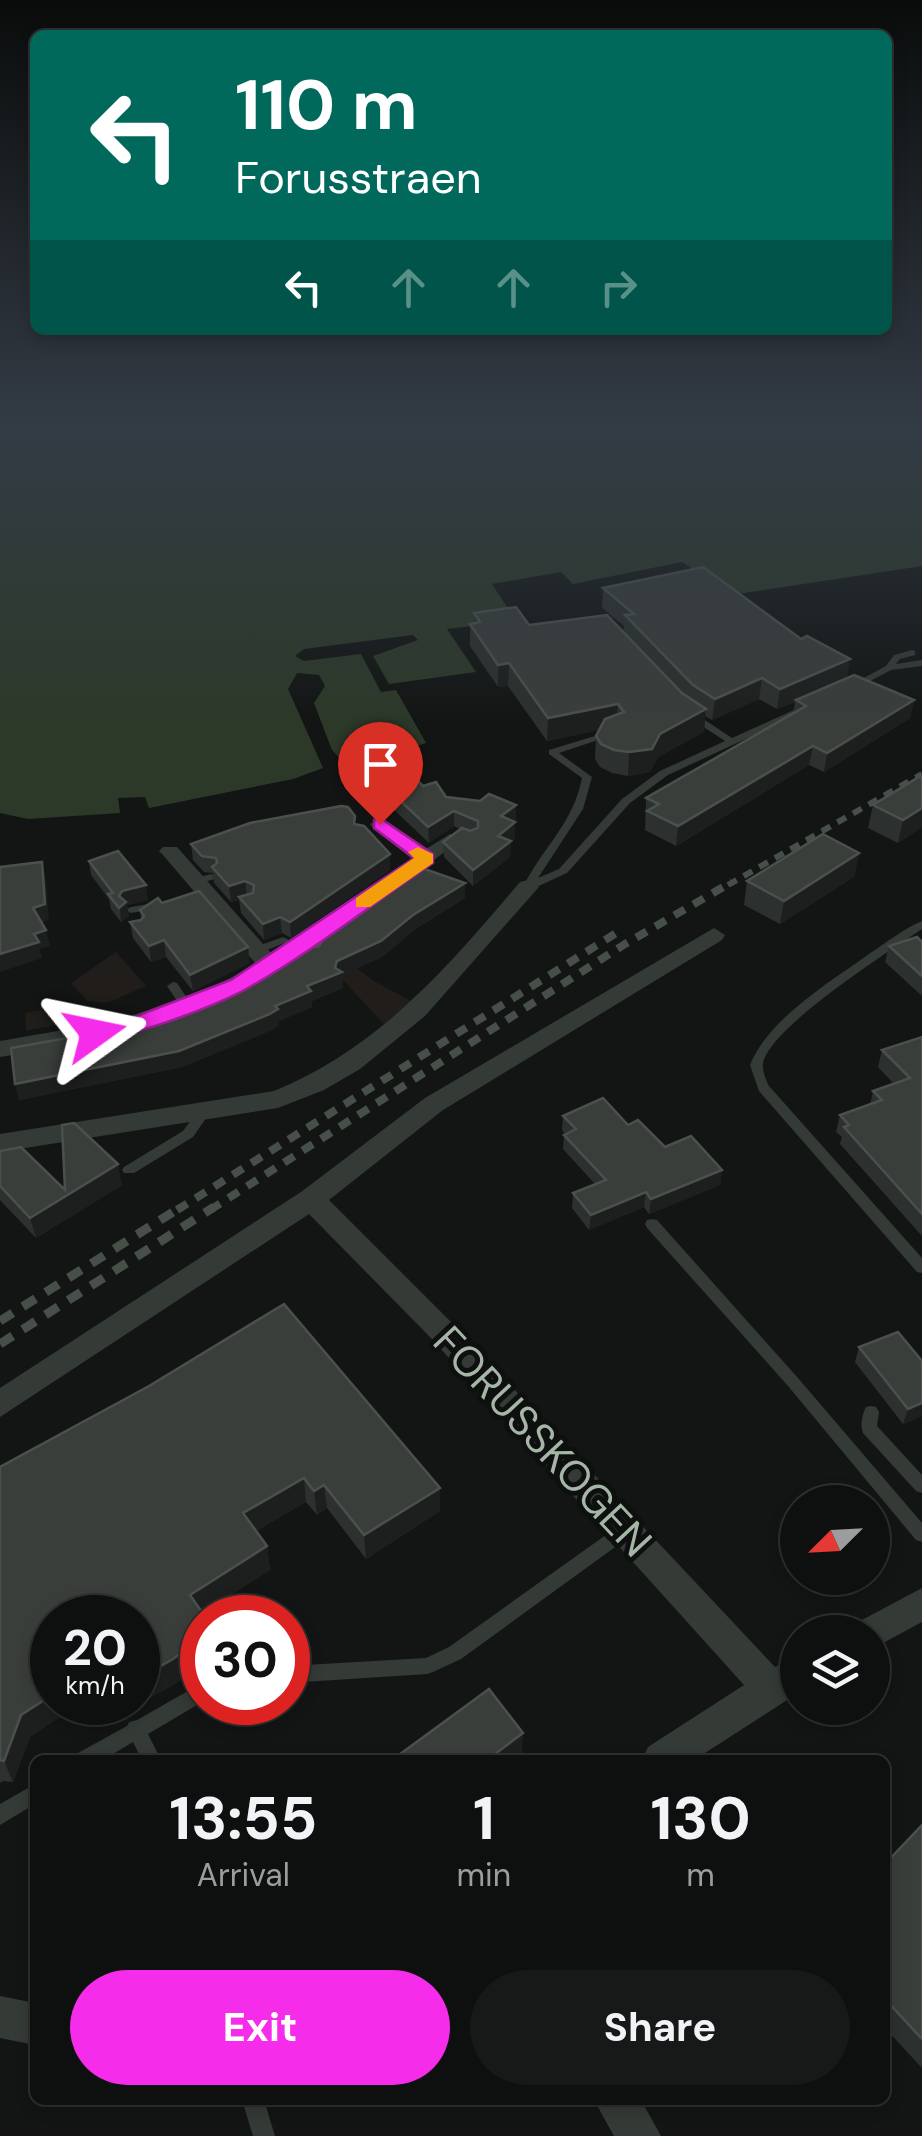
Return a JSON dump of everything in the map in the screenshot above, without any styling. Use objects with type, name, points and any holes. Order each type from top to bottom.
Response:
[{"type":"street","points":[[0,1048],[48,1047],[135,1033],[244,990],[270,963],[338,928],[362,904],[389,891],[407,849],[461,840]]},
{"type":"street","points":[[170,851],[228,910],[270,963]]},
{"type":"street","points":[[162,905],[202,881]]},
{"type":"street","points":[[0,1143],[205,1111],[305,1090],[334,1074],[423,1004],[528,887]]},
{"type":"street","points":[[0,1404],[310,1199],[434,1104],[714,935]]},
{"type":"street","name":"FORUSSKOGEN","points":[[310,1199],[440,1329],[625,1530],[780,1677]]},
{"type":"street","points":[[890,1623],[922,1604]]},
{"type":"street","name":"FORUSSKOGEN","points":[[669,1755],[780,1684]]},
{"type":"street","points":[[0,2017],[30,2023]]},
{"type":"street","points":[[619,2105],[639,2136]]},
{"type":"lane","points":[[888,668],[898,656],[912,654]]},
{"type":"lane","points":[[840,692],[888,668],[922,663]]},
{"type":"lane","points":[[854,686],[869,693]]},
{"type":"lane","points":[[528,887],[564,871],[626,801],[664,773],[729,740],[826,699]]},
{"type":"lane","points":[[685,711],[729,740]]},
{"type":"lane","points":[[528,887],[584,804],[587,776],[552,752],[614,733]]},
{"type":"lane","points":[[131,910],[162,905]]},
{"type":"lane","points":[[130,924],[162,905]]},
{"type":"lane","points":[[922,924],[793,1017],[762,1048],[756,1066],[763,1088],[922,1268]]},
{"type":"lane","points":[[174,986],[190,1012]]},
{"type":"lane","points":[[129,1170],[188,1134],[205,1111]]},
{"type":"lane","points":[[652,1224],[922,1535]]},
{"type":"lane","points":[[871,1412],[869,1428],[922,1486]]},
{"type":"lane","points":[[310,1674],[428,1666],[455,1653],[625,1530]]},
{"type":"lane","points":[[94,1755],[180,1704]]},
{"type":"lane","points":[[134,1728],[149,1755]]},
{"type":"lane","points":[[0,1815],[30,1796]]},
{"type":"lane","points":[[255,2105],[264,2136]]},
{"type":"shaded area","points":[[0,523],[922,523],[922,566],[731,595],[682,562],[573,584],[561,572],[492,584],[516,621],[447,629],[476,672],[389,684],[373,656],[418,640],[413,635],[304,649],[295,656],[304,661],[361,654],[381,692],[396,690],[426,743],[348,767],[332,750],[314,703],[325,686],[319,675],[297,673],[288,689],[323,768],[293,779],[149,808],[145,797],[118,798],[120,813],[28,819],[0,813]]},
{"type":"shaded area","points":[[318,940],[374,981],[411,1001],[384,1024],[311,946]]},
{"type":"shaded area","points":[[116,952],[146,986],[107,1003],[87,1001],[71,983]]},
{"type":"shaded area","points":[[64,1005],[71,1013],[93,1009],[95,1017],[26,1031],[25,1013]]},
{"type":"building","points":[[703,567],[801,639],[807,636],[850,659],[780,689],[762,678],[715,699],[693,685],[625,615],[634,614],[603,588]]},
{"type":"building","points":[[516,607],[529,625],[607,615],[682,693],[706,709],[660,734],[652,749],[629,752],[601,744],[596,736],[605,719],[624,712],[618,704],[548,718],[509,663],[498,665],[470,624],[480,622],[474,613]]},
{"type":"building","points":[[854,675],[914,700],[827,753],[813,746],[678,826],[647,811],[659,804],[646,798],[806,706],[796,700]]},
{"type":"building","points":[[922,775],[922,808],[903,820],[873,805]]},
{"type":"building","points":[[418,781],[423,786],[436,782],[446,797],[480,801],[489,794],[516,805],[501,816],[515,822],[498,836],[511,841],[473,870],[443,842],[462,828],[478,828],[478,821],[454,811],[428,827],[390,791]]},
{"type":"building","points":[[348,807],[355,816],[354,824],[364,826],[390,854],[290,922],[280,917],[263,924],[239,897],[253,893],[254,885],[245,881],[229,886],[212,867],[216,858],[202,856],[191,844],[250,823]]},
{"type":"building","points":[[823,834],[859,853],[784,901],[747,881]]},
{"type":"building","points":[[118,851],[146,885],[122,891],[119,896],[126,902],[119,908],[108,894],[113,893],[89,861]]},
{"type":"building","points":[[42,862],[45,904],[33,908],[46,930],[34,934],[39,942],[0,954],[0,867]]},
{"type":"building","points":[[413,865],[465,883],[413,915],[381,941],[337,961],[335,968],[342,972],[307,986],[311,991],[275,1006],[278,1009],[270,1014],[179,1051],[15,1084],[11,1048],[166,1017],[176,1019],[182,1011],[215,1002],[220,997],[218,990],[268,962],[274,967],[286,965],[288,960],[283,952],[301,942],[308,948],[319,946],[322,941],[316,933]]},
{"type":"building","points":[[199,891],[248,947],[190,975],[164,940],[149,946],[130,922],[141,920],[144,916],[140,910],[158,898],[162,903]]},
{"type":"building","points":[[917,937],[922,942],[922,976],[889,946]]},
{"type":"building","points":[[922,1037],[922,1214],[844,1127],[849,1125],[840,1115],[882,1100],[873,1091],[910,1078],[882,1050]]},
{"type":"building","points":[[603,1098],[628,1125],[638,1120],[665,1147],[691,1136],[722,1170],[651,1199],[646,1192],[591,1215],[573,1193],[606,1180],[564,1135],[576,1129],[563,1116]]},
{"type":"building","points":[[74,1123],[118,1164],[30,1218],[0,1186],[0,1151],[21,1147],[65,1190],[62,1125]]},
{"type":"building","points":[[284,1304],[440,1488],[364,1535],[324,1485],[314,1491],[304,1478],[243,1513],[267,1546],[190,1595],[180,1595],[180,1654],[160,1666],[160,1595],[30,1595],[30,1709],[21,1715],[4,1761],[0,1760],[0,1467],[149,1386]]},
{"type":"building","points":[[898,1332],[922,1361],[922,1403],[908,1409],[859,1347]]},
{"type":"building","points":[[489,1689],[523,1733],[494,1755],[399,1755]]},
{"type":"building","points":[[922,1825],[922,2039],[890,2004],[890,1859]]},
{"type":"railway","points":[[728,885],[922,774]]},
{"type":"railway","points":[[210,1210],[625,944],[732,882]]},
{"type":"railway","points":[[177,1210],[621,930]]},
{"type":"railway","points":[[0,1321],[181,1207]]},
{"type":"railway","points":[[0,1344],[214,1207]]},
{"type":"slow traffic","points":[[363,902],[426,858],[418,852]]},
{"type":"route","points":[[95,1033],[134,1026],[238,985],[426,858],[380,824]]}]
